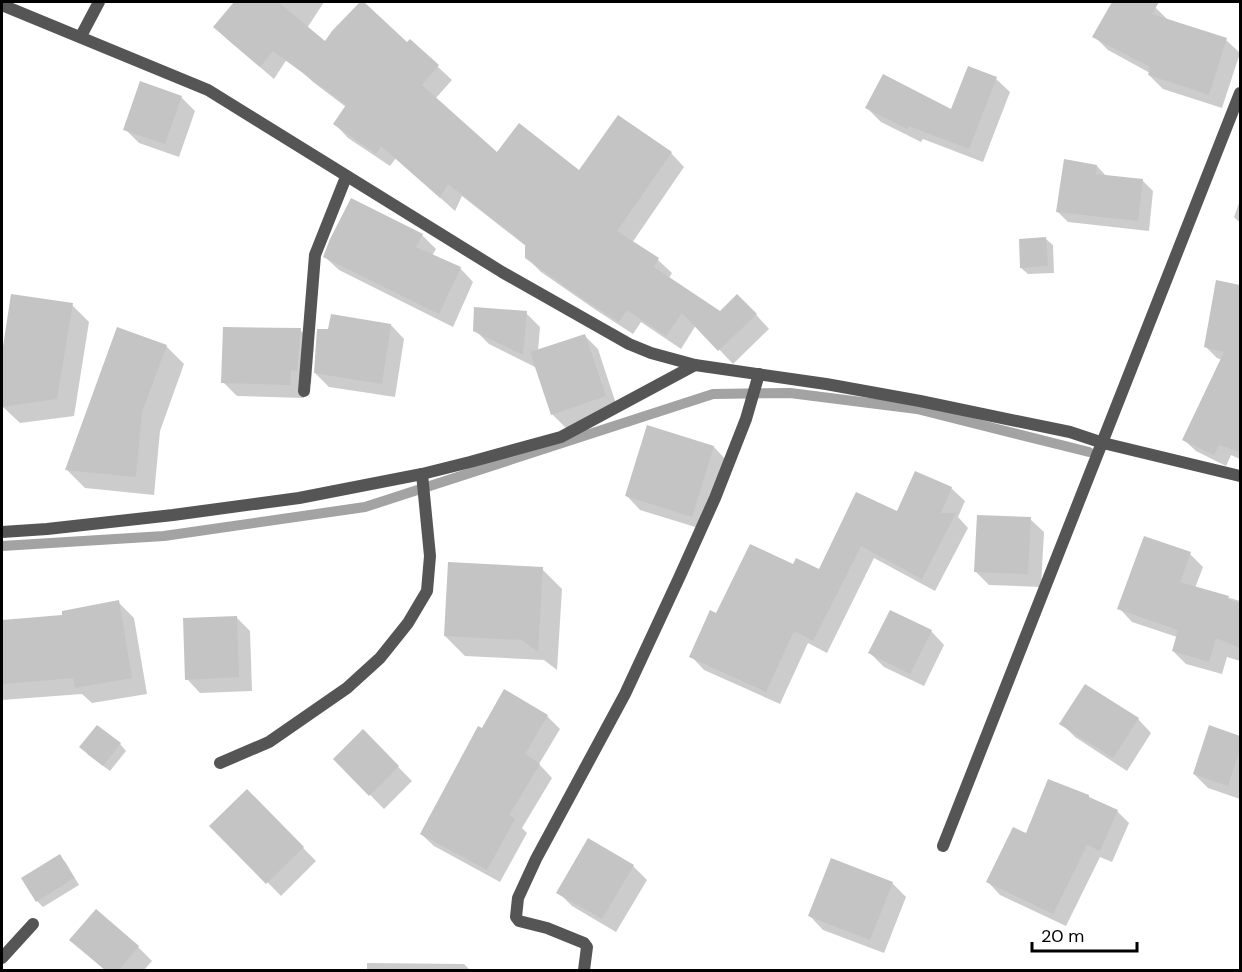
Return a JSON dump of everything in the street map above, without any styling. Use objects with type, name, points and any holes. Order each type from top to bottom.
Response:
[{"type":"street","points":[[81,36],[99,2]]},
{"type":"street","points":[[2,5],[208,90],[502,272],[629,344],[651,353],[695,365],[826,384],[1070,432],[1103,443],[1240,476]]},
{"type":"street","points":[[943,846],[1240,93]]},
{"type":"street","points":[[304,391],[315,255],[346,177]]},
{"type":"street","points":[[2,532],[153,518],[242,506],[299,498],[422,474],[561,438],[695,365]]},
{"type":"street","points":[[584,970],[587,947],[584,943],[547,928],[519,921],[516,917],[518,898],[536,859],[625,694],[715,498],[746,419],[759,374]]},
{"type":"street","points":[[220,763],[269,742],[347,688],[380,658],[408,623],[427,591],[430,556],[422,474]]},
{"type":"street","points":[[2,958],[33,924]]},
{"type":"building","points":[[234,2],[278,2],[325,41],[360,2],[364,2],[407,42],[410,39],[439,65],[422,85],[497,152],[519,123],[579,170],[618,115],[672,152],[617,231],[659,258],[654,267],[720,311],[737,294],[757,314],[718,351],[682,313],[666,336],[627,310],[619,322],[525,258],[526,245],[448,184],[440,198],[381,146],[376,154],[333,124],[346,105],[273,51],[260,67],[213,27]]},
{"type":"building","points":[[1112,2],[1159,2],[1152,14],[1227,38],[1209,95],[1148,75],[1150,67],[1092,37]]},
{"type":"building","points":[[968,66],[997,77],[969,149],[909,126],[907,129],[865,108],[883,74],[951,109]]},
{"type":"building","points":[[140,81],[182,96],[165,144],[123,130]]},
{"type":"building","points":[[1064,159],[1097,165],[1096,174],[1143,179],[1138,221],[1056,212]]},
{"type":"building","points":[[351,198],[423,234],[416,247],[461,267],[439,314],[323,257]]},
{"type":"building","points":[[1046,237],[1048,266],[1020,268],[1019,239]]},
{"type":"building","points":[[1216,280],[1240,285],[1240,452],[1219,445],[1214,455],[1182,440],[1224,352],[1204,347]]},
{"type":"building","points":[[11,294],[73,303],[57,399],[2,407],[2,353]]},
{"type":"building","points":[[474,307],[527,311],[523,355],[473,331]]},
{"type":"building","points":[[331,314],[391,324],[382,384],[314,373],[317,329],[328,329]]},
{"type":"building","points":[[117,327],[167,345],[142,412],[136,477],[65,470]]},
{"type":"building","points":[[223,327],[301,328],[297,371],[291,370],[290,385],[221,383]]},
{"type":"building","points":[[585,334],[606,396],[551,415],[530,352]]},
{"type":"building","points":[[647,425],[714,446],[692,517],[625,496]]},
{"type":"building","points":[[915,471],[952,487],[941,513],[956,513],[922,579],[861,546],[813,641],[794,631],[766,692],[689,657],[710,610],[716,613],[750,544],[793,564],[796,558],[819,569],[856,492],[897,511]]},
{"type":"building","points":[[977,515],[1031,517],[1028,574],[974,572]]},
{"type":"building","points":[[1144,536],[1191,552],[1180,582],[1229,596],[1228,599],[1240,604],[1240,648],[1216,638],[1209,662],[1172,651],[1178,630],[1117,609]]},
{"type":"building","points":[[448,562],[543,567],[538,652],[522,640],[444,636]]},
{"type":"building","points":[[119,600],[132,678],[75,688],[73,678],[2,684],[2,620],[62,615],[62,611]]},
{"type":"building","points":[[890,610],[932,630],[910,674],[868,653]]},
{"type":"building","points":[[237,616],[239,677],[185,680],[183,618]]},
{"type":"building","points":[[1085,684],[1139,718],[1113,758],[1059,724]]},
{"type":"building","points":[[504,689],[548,715],[525,754],[540,764],[509,815],[515,819],[487,870],[420,834],[478,726],[482,728]]},
{"type":"building","points":[[97,725],[121,743],[103,766],[79,747]]},
{"type":"building","points":[[1209,725],[1240,736],[1240,749],[1228,786],[1193,774]]},
{"type":"building","points":[[363,729],[399,766],[369,796],[333,759]]},
{"type":"building","points":[[1048,779],[1089,795],[1118,810],[1100,851],[1087,845],[1053,914],[986,882],[1013,827],[1026,833]]},
{"type":"building","points":[[247,789],[304,847],[266,884],[209,826]]},
{"type":"building","points":[[588,838],[634,865],[602,919],[556,893]]},
{"type":"building","points":[[60,854],[74,878],[36,902],[21,878]]},
{"type":"building","points":[[831,858],[893,882],[870,940],[808,916]]},
{"type":"building","points":[[96,909],[139,946],[119,970],[105,970],[69,940]]},
{"type":"waterway","points":[[2,546],[164,536],[365,507],[713,394],[790,393],[917,409],[1089,452]]}]
